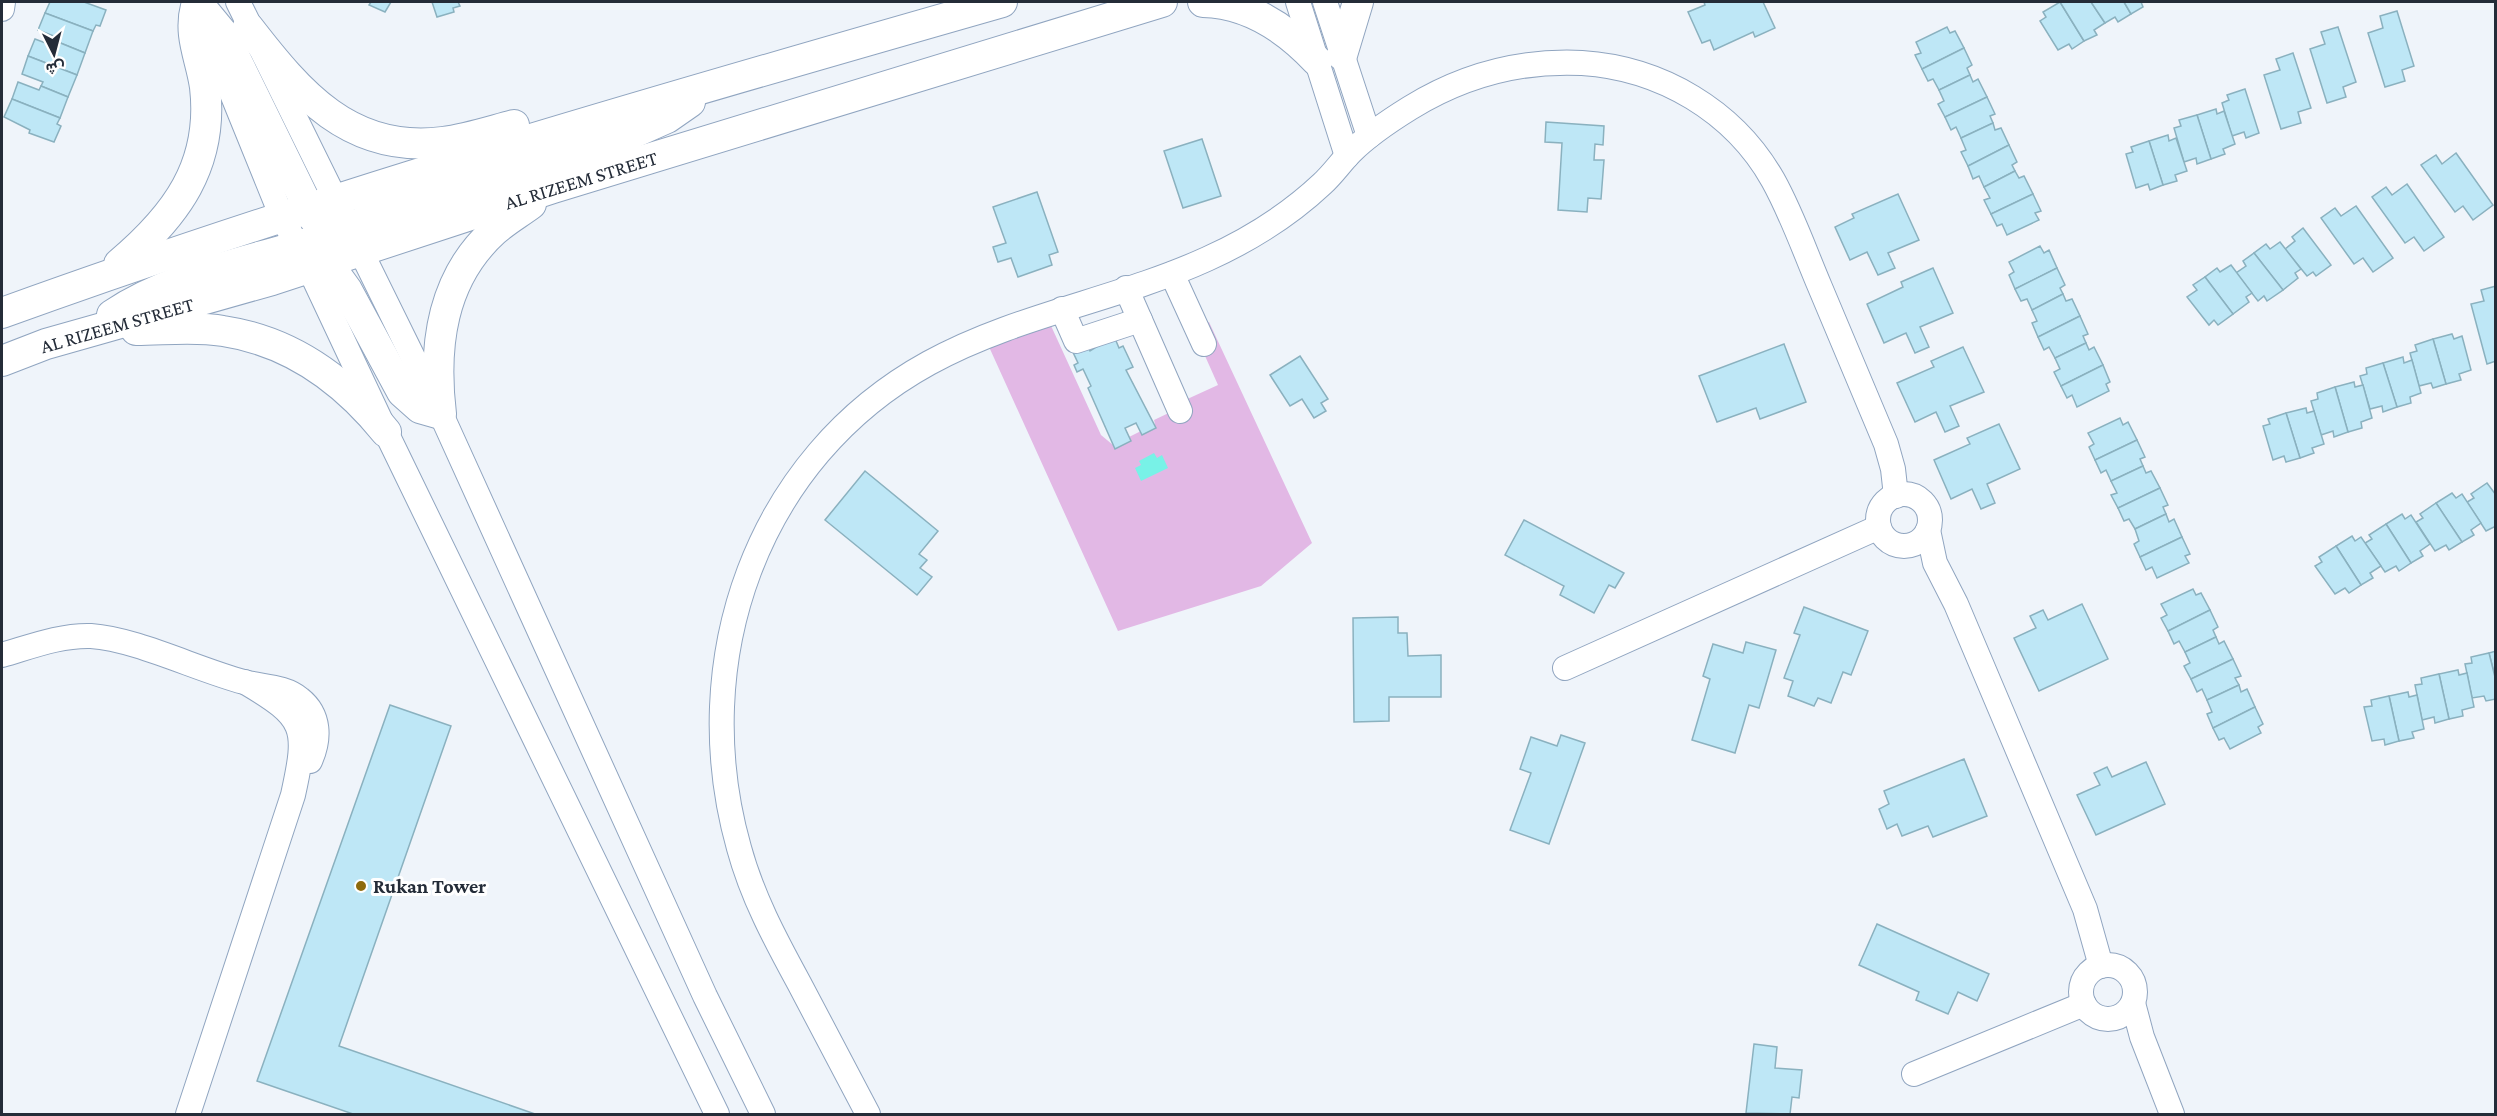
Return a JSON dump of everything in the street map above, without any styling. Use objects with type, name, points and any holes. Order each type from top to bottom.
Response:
[{"type":"street","points":[[2,9],[3,2]]},
{"type":"street","points":[[2,313],[106,275],[569,128],[1002,2]]},
{"type":"street","name":"AL RIZEEM STREET","points":[[326,246],[553,188],[1162,2]]},
{"type":"street","points":[[1203,2],[1257,14],[1329,58]]},
{"type":"street","points":[[1298,2],[1369,136]]},
{"type":"street","points":[[1325,2],[1329,58],[1347,156]]},
{"type":"street","points":[[1329,58],[1358,2]]},
{"type":"street","points":[[106,275],[163,224],[187,189],[195,170],[205,129],[206,108],[205,87],[192,23],[195,4],[206,12],[224,35],[347,290],[402,392],[420,408],[441,414]]},
{"type":"street","points":[[243,14],[284,73],[312,102],[331,116],[366,134],[396,141],[419,143],[443,142],[543,120],[569,128]]},
{"type":"street","points":[[243,14],[309,209],[333,219],[326,246],[386,432],[717,1114]]},
{"type":"street","points":[[868,1114],[763,914],[739,848],[730,814],[722,744],[725,674],[735,613],[751,562],[777,511],[812,461],[854,416],[903,379],[931,362],[961,347],[1062,309],[1172,274],[1211,257],[1275,222],[1326,181],[1347,156],[1369,136],[1422,101],[1467,80],[1515,67],[1540,64],[1589,64],[1630,71],[1663,81],[1707,107],[1745,141],[1761,160],[1785,205],[1886,444],[1893,469],[1896,496]]},
{"type":"street","points":[[91,332],[111,315],[147,294],[326,246],[380,214],[631,135],[667,118],[711,85]]},
{"type":"street","points":[[553,188],[495,230],[481,245],[462,274],[444,316],[439,338],[436,377],[441,414],[705,996],[763,1114]]},
{"type":"street","points":[[1172,274],[1204,344]]},
{"type":"street","points":[[1126,288],[1180,411]]},
{"type":"street","points":[[1062,309],[1076,341],[1140,320]]},
{"type":"street","points":[[91,332],[221,330],[272,343],[333,378],[364,406],[386,432]]},
{"type":"street","name":"AL RIZEEM STREET","points":[[2,361],[46,344],[91,332]]},
{"type":"street","points":[[1940,574],[1924,558],[1906,546],[1886,539],[1880,527],[1880,512],[1889,499],[1911,495],[1923,502],[1929,516],[1928,530],[1932,552],[1940,574],[1956,604],[2085,909],[2101,966]]},
{"type":"street","points":[[1565,668],[1880,527]]},
{"type":"street","points":[[1906,546],[1919,541],[1928,530]]},
{"type":"street","points":[[2,655],[68,637],[93,636],[117,641],[245,682],[288,692],[299,697],[313,716],[317,727],[315,750],[293,795],[192,1114]]},
{"type":"street","points":[[2146,1048],[2112,1019],[2098,1017],[2084,1004],[2081,996],[2083,981],[2093,969],[2101,966],[2116,966],[2128,975],[2135,988],[2133,1003],[2146,1048],[2172,1114]]},
{"type":"street","points":[[2112,1019],[2124,1013],[2133,1003]]},
{"type":"street","points":[[1914,1074],[2084,1004]]},
{"type":"shaded area","points":[[1047,317],[1101,435],[1113,445],[1155,424],[1154,420],[1175,410],[1183,401],[1218,385],[1193,329],[1209,322],[1312,543],[1261,586],[1118,631],[985,338]]},
{"type":"shaded area","points":[[1154,453],[1157,458],[1162,455],[1168,468],[1141,481],[1135,468],[1141,465],[1139,461]]},
{"type":"building","points":[[50,2],[84,2],[106,10],[100,26],[96,25],[93,31],[45,13]]},
{"type":"building","points":[[371,2],[391,2],[385,12],[369,5]]},
{"type":"building","points":[[432,2],[458,2],[460,6],[453,8],[454,12],[437,17]]},
{"type":"building","points":[[1704,2],[1763,2],[1775,28],[1755,37],[1753,32],[1714,50],[1710,40],[1702,43],[1688,12],[1705,5]]},
{"type":"building","points":[[2060,2],[2084,41],[2072,49],[2069,44],[2058,50],[2040,21],[2046,17],[2043,12]]},
{"type":"building","points":[[2060,2],[2091,2],[2105,23],[2094,30],[2097,35],[2084,41]]},
{"type":"building","points":[[2091,2],[2124,2],[2131,14],[2118,22],[2115,17],[2105,23]]},
{"type":"building","points":[[2124,2],[2141,2],[2143,7],[2131,14]]},
{"type":"building","points":[[2397,11],[2414,66],[2402,70],[2405,81],[2385,87],[2368,33],[2383,28],[2380,16]]},
{"type":"building","points":[[45,13],[93,31],[85,53],[58,42],[59,38],[38,30]]},
{"type":"building","points":[[1947,27],[1950,33],[1955,31],[1964,48],[1922,69],[1915,55],[1921,53],[1916,42]]},
{"type":"building","points":[[2338,27],[2356,82],[2343,87],[2346,97],[2327,103],[2310,49],[2325,44],[2321,32]]},
{"type":"building","points":[[35,39],[56,47],[58,42],[85,53],[77,75],[28,56]]},
{"type":"building","points":[[1964,48],[1972,65],[1967,68],[1970,75],[1939,90],[1933,79],[1928,81],[1922,69]]},
{"type":"building","points":[[2293,53],[2311,108],[2298,112],[2301,123],[2281,129],[2264,75],[2280,70],[2276,59]]},
{"type":"building","points":[[28,56],[77,75],[68,97],[41,86],[43,82],[22,74]]},
{"type":"building","points":[[1970,75],[1973,82],[1978,79],[1987,97],[1945,117],[1938,104],[1944,101],[1939,90]]},
{"type":"building","points":[[18,82],[39,90],[41,86],[68,97],[60,118],[12,99]]},
{"type":"building","points":[[2245,89],[2259,133],[2246,138],[2244,132],[2232,136],[2222,103],[2229,100],[2227,95]]},
{"type":"building","points":[[1987,97],[1995,114],[1990,116],[1993,123],[1961,138],[1956,127],[1951,130],[1945,117]]},
{"type":"building","points":[[12,99],[60,118],[57,124],[61,126],[54,142],[29,133],[30,130],[4,117]]},
{"type":"building","points":[[2216,109],[2217,114],[2224,111],[2235,144],[2223,149],[2225,154],[2211,159],[2197,115]]},
{"type":"building","points":[[2197,115],[2211,159],[2197,164],[2196,158],[2184,162],[2174,128],[2181,126],[2179,120]]},
{"type":"building","points":[[1546,122],[1604,126],[1603,145],[1595,144],[1594,160],[1604,160],[1601,199],[1588,198],[1587,212],[1558,210],[1562,143],[1545,142]]},
{"type":"building","points":[[1993,123],[1995,130],[2001,128],[2009,145],[1968,166],[1961,152],[1966,150],[1961,138]]},
{"type":"building","points":[[2168,135],[2169,141],[2176,138],[2187,171],[2175,175],[2177,181],[2163,185],[2149,141]]},
{"type":"building","points":[[1202,139],[1221,196],[1183,208],[1164,151]]},
{"type":"building","points":[[2149,141],[2163,185],[2150,190],[2148,184],[2136,188],[2126,154],[2133,152],[2131,147]]},
{"type":"building","points":[[2009,145],[2017,162],[2012,165],[2015,171],[1984,187],[1979,176],[1973,179],[1968,166]]},
{"type":"building","points":[[2456,153],[2493,205],[2473,220],[2463,206],[2455,212],[2421,165],[2436,155],[2442,164]]},
{"type":"building","points":[[2015,171],[2019,178],[2024,176],[2033,194],[1991,214],[1984,200],[1990,198],[1984,187]]},
{"type":"building","points":[[2407,184],[2444,237],[2424,251],[2414,237],[2405,243],[2372,197],[2386,187],[2392,195]]},
{"type":"building","points":[[1037,192],[1058,252],[1049,255],[1052,265],[1018,277],[1011,258],[998,262],[993,247],[1006,243],[993,207]]},
{"type":"building","points":[[1898,194],[1919,240],[1888,253],[1895,268],[1878,275],[1867,252],[1850,260],[1835,227],[1854,218],[1852,214]]},
{"type":"building","points":[[2033,194],[2041,211],[2035,213],[2039,220],[2007,235],[2002,224],[1997,226],[1991,214]]},
{"type":"building","points":[[2356,206],[2393,258],[2373,272],[2363,258],[2354,264],[2321,218],[2335,208],[2341,216]]},
{"type":"building","points":[[2303,228],[2331,265],[2316,276],[2313,272],[2307,276],[2285,249],[2295,241],[2292,237]]},
{"type":"building","points":[[2280,242],[2301,269],[2295,273],[2298,278],[2283,290],[2254,253],[2266,244],[2270,249]]},
{"type":"building","points":[[2040,246],[2044,253],[2049,250],[2057,268],[2015,289],[2009,275],[2014,272],[2009,262]]},
{"type":"building","points":[[2254,253],[2283,290],[2267,301],[2264,296],[2258,301],[2236,273],[2246,266],[2243,261]]},
{"type":"building","points":[[2231,265],[2252,293],[2246,297],[2249,302],[2233,314],[2205,277],[2217,268],[2220,272]]},
{"type":"building","points":[[1933,268],[1953,313],[1920,327],[1929,347],[1915,353],[1906,333],[1884,343],[1867,304],[1903,287],[1901,282]]},
{"type":"building","points":[[2057,268],[2065,285],[2060,288],[2063,294],[2032,310],[2027,299],[2021,301],[2015,289]]},
{"type":"building","points":[[2205,277],[2233,314],[2218,325],[2214,320],[2209,325],[2187,297],[2197,290],[2193,285]]},
{"type":"building","points":[[2496,286],[2496,361],[2487,364],[2471,304],[2484,301],[2481,290]]},
{"type":"building","points":[[2063,294],[2066,301],[2072,299],[2080,316],[2038,337],[2032,323],[2037,321],[2032,310]]},
{"type":"building","points":[[2080,316],[2088,334],[2083,336],[2086,343],[2055,358],[2049,347],[2044,350],[2038,337]]},
{"type":"building","points":[[2452,334],[2454,339],[2462,336],[2471,370],[2459,374],[2461,380],[2446,384],[2433,339]]},
{"type":"building","points":[[1114,336],[1119,348],[1123,346],[1133,367],[1126,370],[1156,428],[1142,435],[1136,423],[1125,428],[1131,441],[1115,449],[1088,388],[1091,386],[1083,369],[1077,372],[1074,365],[1078,363],[1071,348],[1085,341],[1090,351]]},
{"type":"building","points":[[2433,339],[2446,384],[2433,388],[2431,383],[2419,386],[2410,353],[2417,351],[2415,345]]},
{"type":"building","points":[[2086,343],[2089,350],[2094,347],[2103,365],[2061,386],[2054,372],[2060,369],[2055,358]]},
{"type":"building","points":[[1784,344],[1806,402],[1760,419],[1756,408],[1717,422],[1699,376]]},
{"type":"building","points":[[1963,347],[1984,392],[1950,406],[1959,426],[1945,432],[1936,412],[1915,422],[1897,383],[1934,367],[1931,361]]},
{"type":"building","points":[[1300,356],[1328,399],[1321,403],[1326,411],[1314,418],[1302,399],[1290,406],[1270,375]]},
{"type":"building","points":[[2403,357],[2404,363],[2412,360],[2421,393],[2410,397],[2411,403],[2397,407],[2383,363]]},
{"type":"building","points":[[2383,363],[2397,407],[2383,412],[2382,406],[2370,409],[2360,376],[2367,374],[2366,368]]},
{"type":"building","points":[[2103,365],[2110,382],[2106,384],[2109,391],[2077,407],[2072,395],[2067,398],[2061,386]]},
{"type":"building","points":[[2354,382],[2355,387],[2363,385],[2372,418],[2361,422],[2362,428],[2348,432],[2335,387]]},
{"type":"building","points":[[2335,387],[2348,432],[2334,437],[2333,431],[2321,435],[2311,401],[2318,399],[2317,393]]},
{"type":"building","points":[[2306,408],[2307,413],[2314,411],[2324,444],[2312,448],[2314,453],[2300,458],[2286,413]]},
{"type":"building","points":[[2286,413],[2300,458],[2286,462],[2284,456],[2273,460],[2263,426],[2270,424],[2268,419]]},
{"type":"building","points":[[2120,418],[2123,425],[2128,422],[2137,440],[2095,460],[2089,447],[2094,444],[2088,433]]},
{"type":"building","points":[[1999,424],[2020,469],[1987,484],[1995,503],[1981,509],[1972,489],[1951,499],[1934,460],[1970,444],[1967,438]]},
{"type":"building","points":[[2137,440],[2145,457],[2140,459],[2143,466],[2111,481],[2106,470],[2101,473],[2095,460]]},
{"type":"building","points":[[2143,466],[2146,473],[2151,471],[2160,488],[2118,508],[2111,495],[2117,493],[2111,481]]},
{"type":"building","points":[[865,471],[938,531],[919,554],[927,560],[920,568],[932,577],[917,595],[825,520]]},
{"type":"building","points":[[2487,483],[2496,495],[2496,526],[2486,531],[2467,502],[2474,498],[2471,494]]},
{"type":"building","points":[[2160,488],[2168,505],[2163,507],[2166,514],[2135,529],[2129,519],[2124,521],[2118,508]]},
{"type":"building","points":[[2452,493],[2456,498],[2462,494],[2481,523],[2471,530],[2474,535],[2462,542],[2436,503]]},
{"type":"building","points":[[2436,503],[2462,542],[2449,550],[2446,545],[2435,551],[2416,522],[2423,518],[2420,514]]},
{"type":"building","points":[[2166,514],[2169,522],[2174,519],[2182,537],[2140,557],[2134,544],[2139,541],[2135,529]]},
{"type":"building","points":[[2402,514],[2405,519],[2411,515],[2430,544],[2420,551],[2423,556],[2411,563],[2386,524]]},
{"type":"building","points":[[1524,520],[1624,573],[1615,588],[1609,585],[1594,613],[1560,595],[1564,586],[1505,555]]},
{"type":"building","points":[[2386,524],[2411,563],[2399,571],[2396,566],[2385,572],[2365,543],[2372,539],[2369,535]]},
{"type":"building","points":[[2352,536],[2355,541],[2361,537],[2381,566],[2370,573],[2373,578],[2361,585],[2336,546]]},
{"type":"building","points":[[2182,537],[2190,554],[2185,556],[2189,563],[2157,578],[2152,567],[2146,570],[2140,557]]},
{"type":"building","points":[[2336,546],[2361,585],[2349,593],[2345,588],[2335,594],[2315,566],[2322,562],[2319,557]]},
{"type":"building","points":[[2193,589],[2196,595],[2201,593],[2210,610],[2168,631],[2161,618],[2167,615],[2161,604]]},
{"type":"building","points":[[2082,604],[2108,659],[2039,691],[2014,638],[2036,628],[2030,616],[2043,610],[2048,620]]},
{"type":"building","points":[[1804,607],[1868,631],[1851,675],[1843,672],[1831,703],[1818,698],[1814,706],[1788,696],[1793,681],[1784,678],[1800,635],[1794,633]]},
{"type":"building","points":[[2210,610],[2218,627],[2213,630],[2216,637],[2185,652],[2179,641],[2174,644],[2168,631]]},
{"type":"building","points":[[1398,617],[1398,633],[1407,633],[1408,656],[1441,655],[1441,697],[1389,697],[1389,721],[1354,722],[1353,618]]},
{"type":"building","points":[[2216,637],[2219,644],[2224,641],[2233,659],[2191,679],[2184,666],[2190,663],[2185,652]]},
{"type":"building","points":[[1746,642],[1776,650],[1759,708],[1749,705],[1735,753],[1692,740],[1710,679],[1703,676],[1713,644],[1743,653]]},
{"type":"building","points":[[2496,651],[2496,681],[2489,653]]},
{"type":"building","points":[[2489,653],[2496,681],[2496,699],[2486,701],[2484,696],[2472,698],[2465,664],[2472,663],[2471,657]]},
{"type":"building","points":[[2233,659],[2241,676],[2235,678],[2239,685],[2207,700],[2202,689],[2197,692],[2191,679]]},
{"type":"building","points":[[2458,670],[2459,675],[2467,673],[2474,707],[2462,710],[2463,716],[2449,719],[2439,674]]},
{"type":"building","points":[[2439,674],[2449,719],[2435,723],[2434,717],[2422,720],[2415,685],[2422,684],[2421,678]]},
{"type":"building","points":[[2239,685],[2241,692],[2247,689],[2255,707],[2213,728],[2207,714],[2212,712],[2207,700]]},
{"type":"building","points":[[2408,692],[2409,697],[2417,695],[2424,729],[2412,732],[2414,738],[2399,741],[2389,696]]},
{"type":"building","points":[[2389,696],[2399,741],[2385,745],[2384,739],[2372,741],[2364,707],[2372,706],[2371,700]]},
{"type":"building","name":"Rukan Tower","points":[[390,705],[451,726],[339,1046],[535,1114],[353,1114],[257,1081]]},
{"type":"building","points":[[2255,707],[2263,724],[2258,727],[2261,733],[2230,749],[2224,738],[2219,740],[2213,728]]},
{"type":"building","points":[[1561,735],[1585,743],[1549,844],[1510,830],[1531,773],[1520,769],[1531,737],[1557,746]]},
{"type":"building","points":[[1964,759],[1987,816],[1933,837],[1928,826],[1902,836],[1897,824],[1887,829],[1879,809],[1889,804],[1884,791]]},
{"type":"building","points":[[2146,762],[2165,804],[2096,835],[2077,795],[2100,785],[2094,773],[2107,767],[2112,777]]},
{"type":"building","points":[[1877,924],[1989,974],[1977,1001],[1958,992],[1948,1014],[1916,1000],[1919,992],[1859,965]]},
{"type":"building","points":[[1754,1044],[1777,1047],[1775,1068],[1802,1070],[1799,1098],[1792,1097],[1790,1114],[1746,1113]]},
{"type":"place","name":"Rukan Tower","points":[[361,886]]}]
